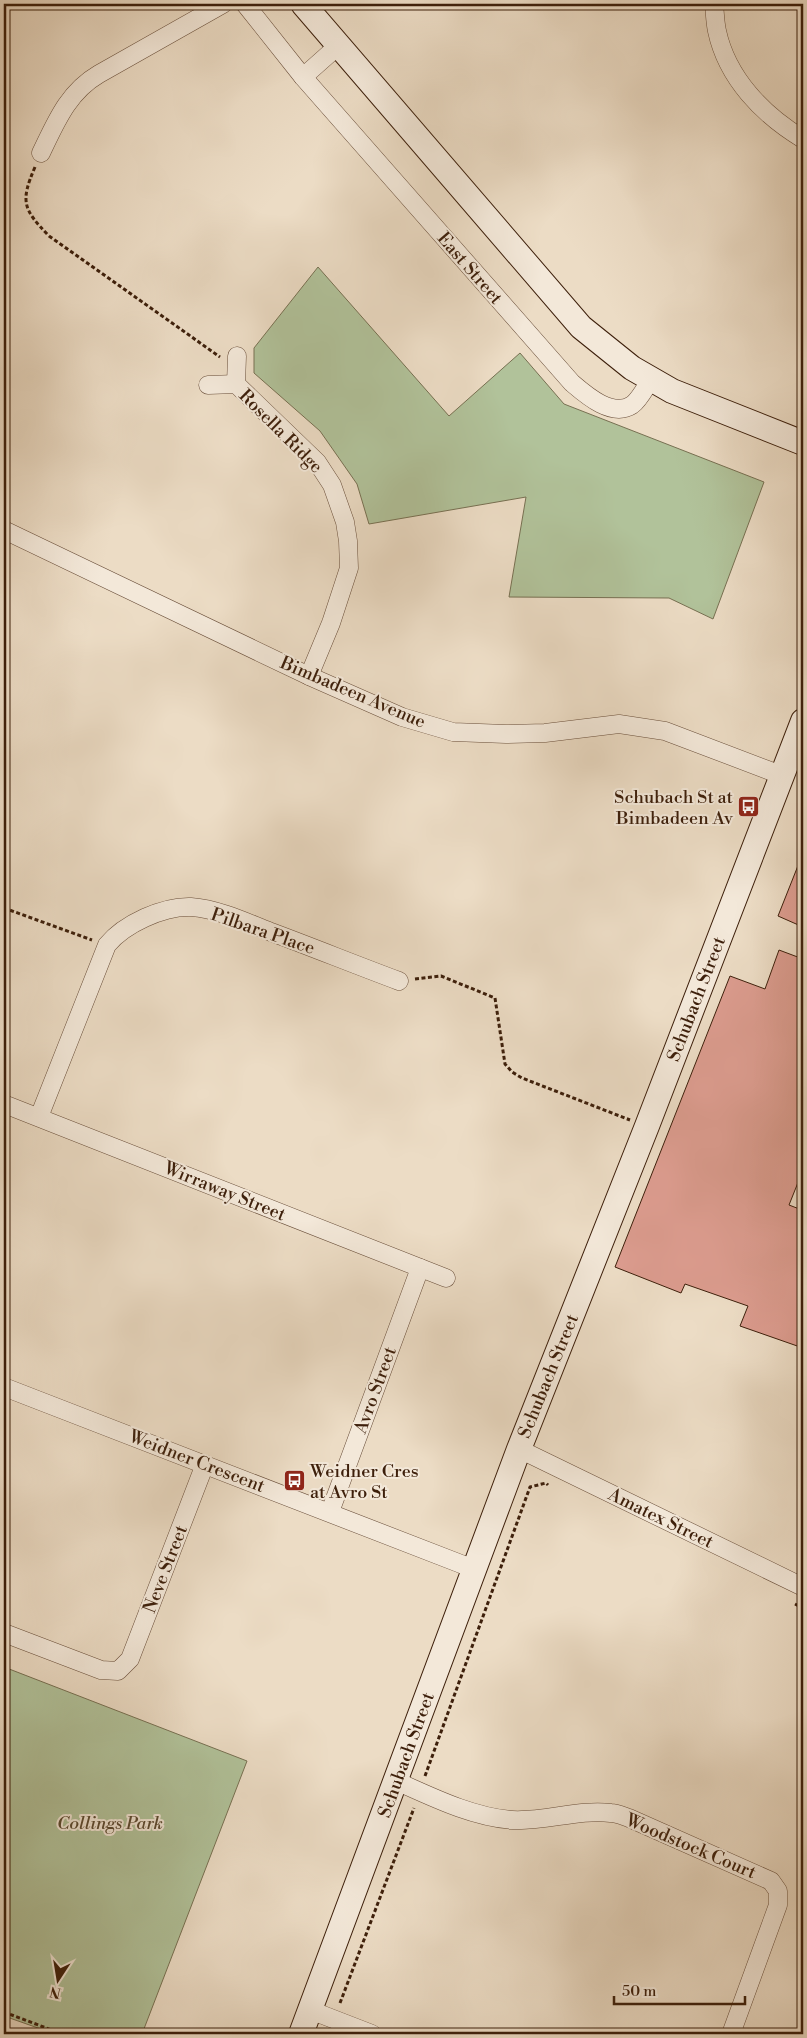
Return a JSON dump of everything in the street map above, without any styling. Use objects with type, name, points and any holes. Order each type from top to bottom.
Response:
[{"type":"street","points":[[41,153],[65,105],[82,85],[223,4]]},
{"type":"street","name":"East Street","points":[[245,4],[303,76],[559,369],[582,391],[606,406],[614,409],[623,408],[635,402],[651,379]]},
{"type":"street","points":[[303,4],[581,327],[613,354],[651,379],[694,401],[803,443]]},
{"type":"street","points":[[714,4],[717,30],[722,49],[748,95],[782,125],[803,138]]},
{"type":"street","points":[[303,76],[339,45]]},
{"type":"street","name":"Rosella Ridge","points":[[208,385],[236,369],[317,462],[332,485],[345,522],[349,568],[331,623],[309,676]]},
{"type":"street","name":"Bimbadeen Avenue","points":[[4,530],[309,676],[402,717],[453,732],[545,733],[619,724],[665,731],[781,775]]},
{"type":"street","name":"Schubach Street","points":[[301,2034],[519,1449],[647,1126],[803,721]]},
{"type":"street","name":"Pilbara Place","points":[[39,1117],[107,946],[112,938],[151,914],[170,909],[191,907],[224,914],[399,981]]},
{"type":"street","name":"Wirraway Street","points":[[4,1104],[446,1278]]},
{"type":"street","name":"Avro Street","points":[[330,1512],[420,1268]]},
{"type":"street","name":"Weidner Crescent","points":[[4,1387],[474,1569]]},
{"type":"street","name":"Amatex Street","points":[[519,1449],[803,1587]]},
{"type":"street","name":"Neve Street","points":[[4,1633],[101,1670],[118,1671],[130,1659],[205,1464]]},
{"type":"street","name":"Woodstock Court","points":[[396,1781],[420,1792],[486,1816],[512,1820],[533,1820],[588,1812],[612,1813],[629,1818],[763,1877],[783,1888],[777,1910],[731,2034]]},
{"type":"street","points":[[310,2010],[372,2034]]},
{"type":"path","points":[[41,153],[26,188],[25,204],[34,221],[49,236],[236,369]]},
{"type":"path","points":[[4,908],[107,946]]},
{"type":"path","points":[[399,981],[442,976],[495,998],[506,1064],[512,1072],[522,1078],[647,1126]]},
{"type":"path","points":[[334,2020],[420,1792],[530,1487],[546,1484],[555,1488]]},
{"type":"path","points":[[794,1603],[803,1608]]},
{"type":"path","points":[[4,2012],[62,2034]]},
{"type":"green space","points":[[318,267],[449,416],[520,353],[564,404],[764,482],[713,619],[669,598],[509,597],[526,497],[369,524],[357,484],[320,431],[254,373],[254,348]]},
{"type":"green space","name":"Collings Park","points":[[4,1667],[247,1761],[142,2034],[55,2034],[4,2016]]},
{"type":"building","points":[[803,853],[803,927],[778,916]]},
{"type":"building","points":[[779,950],[803,959],[803,1170],[789,1205],[802,1210],[803,1206],[803,1348],[740,1326],[748,1306],[685,1284],[681,1293],[615,1267],[730,976],[765,989]]},
{"type":"place","name":"Schubach St at Bimbadeen Av","points":[[749,807]]},
{"type":"place","name":"Weidner Cres at Avro St","points":[[294,1481]]}]
